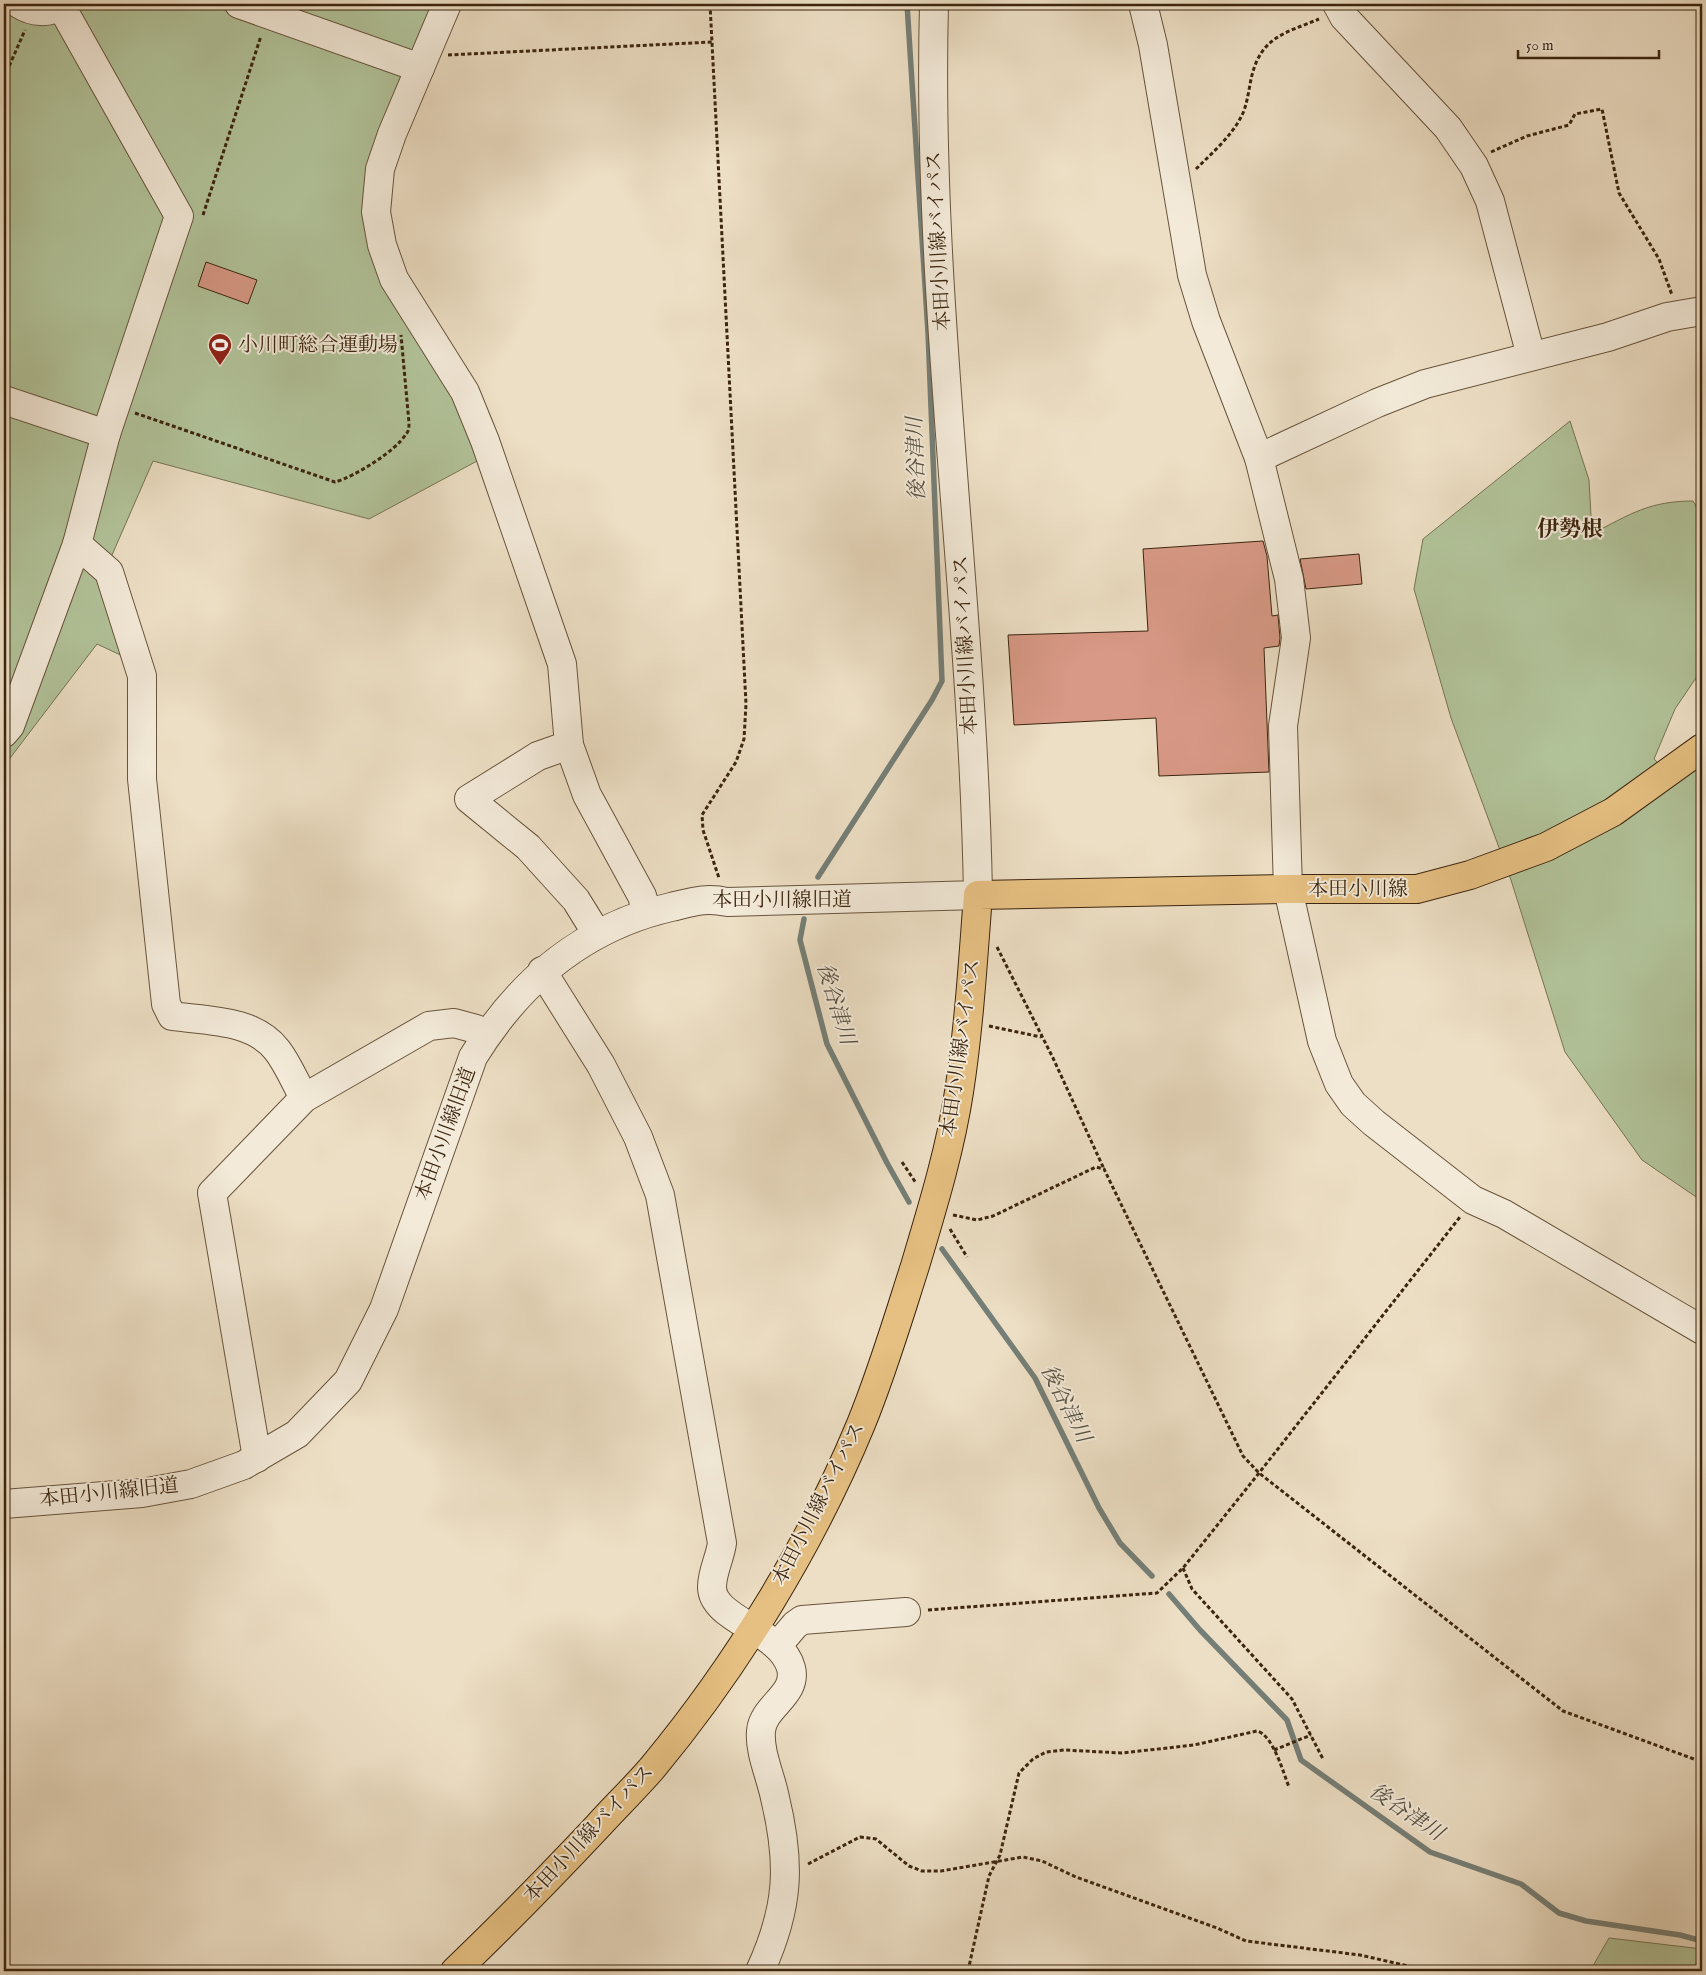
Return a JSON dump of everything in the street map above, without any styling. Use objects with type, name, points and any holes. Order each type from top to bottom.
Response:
[{"type":"main road","name":"本田小川線","points":[[978,895],[1288,889],[1417,889],[1470,875],[1546,847],[1613,812],[1702,748]]},
{"type":"main road","name":"本田小川線バイパス","points":[[455,1971],[507,1921],[652,1768],[706,1697],[752,1628],[794,1560],[835,1481],[861,1423],[892,1340],[943,1169],[959,1092],[978,895]]},
{"type":"street","points":[[239,4],[424,59]]},
{"type":"street","points":[[447,4],[392,134],[380,169],[376,212],[382,246],[394,279],[465,392],[486,441],[562,664],[569,744],[587,795],[642,896],[647,912]]},
{"type":"street","name":"本田小川線バイパス","points":[[934,4],[935,185],[943,329],[966,622],[978,895]]},
{"type":"street","points":[[1143,4],[1153,45],[1179,188],[1192,275],[1206,321],[1259,458],[1283,550],[1296,638],[1283,726],[1288,889],[1322,1041],[1339,1084],[1353,1104],[1374,1123],[1473,1200],[1504,1214],[1702,1330]]},
{"type":"street","points":[[4,733],[10,726],[77,544],[106,434],[179,216],[62,5],[22,15]]},
{"type":"street","points":[[1338,7],[1368,44],[1448,128],[1470,161],[1490,201],[1531,356]]},
{"type":"street","points":[[1259,458],[1378,403],[1426,384],[1608,337],[1691,313]]},
{"type":"street","points":[[4,400],[106,434]]},
{"type":"street","points":[[77,544],[109,572],[142,676],[142,779],[166,1004],[172,1016],[243,1026],[263,1036],[277,1050],[304,1098]]},
{"type":"street","points":[[569,744],[538,756],[468,799],[528,847],[576,900],[597,934]]},
{"type":"street","name":"本田小川線旧道","points":[[4,1504],[142,1493],[191,1484],[244,1466],[297,1434],[348,1381],[384,1309],[473,1057],[486,1036],[542,971],[574,947],[597,934],[647,912],[711,898],[727,902],[978,895]]},
{"type":"street","points":[[542,971],[601,1065],[638,1137],[660,1195],[722,1543],[712,1589],[714,1599],[720,1606],[778,1645],[791,1667],[792,1677],[789,1690],[765,1718],[761,1730],[763,1749],[786,1846],[786,1876],[784,1899],[772,1946],[760,1971]]},
{"type":"street","points":[[257,1458],[212,1194],[304,1098],[429,1026],[454,1023],[476,1030],[486,1036]]},
{"type":"street","points":[[778,1645],[795,1625],[802,1620],[906,1612]]},
{"type":"path","points":[[710,4],[746,704],[744,739],[736,762],[702,815],[703,830],[727,902]]},
{"type":"path","points":[[1179,188],[1235,128],[1244,111],[1256,59],[1265,45],[1277,36],[1338,7]]},
{"type":"path","points":[[4,78],[22,15]]},
{"type":"path","points":[[203,216],[262,35]]},
{"type":"path","points":[[424,59],[712,42]]},
{"type":"path","points":[[1470,161],[1527,136],[1569,125],[1575,114],[1602,109],[1619,193],[1691,313]]},
{"type":"path","points":[[116,406],[335,482],[347,479],[398,444],[408,433],[409,423],[401,332]]},
{"type":"path","points":[[996,945],[1244,1456],[1260,1473],[1563,1711],[1702,1762]]},
{"type":"path","points":[[988,1026],[1026,1032],[1042,1038]]},
{"type":"path","points":[[967,1256],[950,1230],[948,1213],[977,1220],[993,1216],[1096,1166],[1104,1169]]},
{"type":"path","points":[[906,1612],[1157,1594],[1183,1568],[1260,1473],[1473,1200]]},
{"type":"path","points":[[1183,1568],[1192,1589],[1292,1698],[1323,1759]]},
{"type":"path","points":[[968,1971],[989,1876],[1000,1855],[1019,1773],[1033,1759],[1046,1752],[1064,1750],[1122,1753],[1194,1745],[1262,1732],[1269,1739],[1289,1787]]},
{"type":"path","points":[[1274,1750],[1310,1735]]},
{"type":"path","points":[[786,1876],[860,1837],[876,1839],[909,1866],[922,1871],[941,1871],[1023,1857],[1042,1861],[1076,1877],[1217,1928],[1246,1941],[1360,1955],[1430,1971]]},
{"type":"green space","name":"小川町総合運動場","points":[[4,4],[440,4],[365,186],[454,394],[479,460],[369,519],[153,461],[102,578],[129,659],[97,644],[4,766]]},
{"type":"green space","points":[[1570,421],[1589,480],[1592,534],[1629,515],[1664,503],[1693,501],[1702,517],[1702,669],[1675,709],[1654,759],[1678,782],[1702,765],[1702,1201],[1642,1160],[1565,1052],[1511,880],[1451,718],[1414,589],[1423,539]]},
{"type":"green space","points":[[1609,1938],[1702,1949],[1702,1971],[1590,1971]]},
{"type":"building","points":[[206,262],[257,280],[248,304],[198,286]]},
{"type":"building","points":[[1263,541],[1267,556],[1272,616],[1278,615],[1280,638],[1279,646],[1264,648],[1269,772],[1159,776],[1156,718],[1014,725],[1008,635],[1148,631],[1143,549]]},
{"type":"building","points":[[1359,554],[1362,584],[1306,589],[1300,559]]},
{"type":"waterway","name":"後谷津川","points":[[818,877],[932,700],[942,681],[928,332],[907,4]]},
{"type":"waterway","name":"後谷津川","points":[[804,919],[800,940],[827,1044],[887,1163],[909,1202]]},
{"type":"waterway","name":"後谷津川","points":[[942,1249],[1035,1378],[1099,1508],[1120,1543],[1152,1576]]},
{"type":"waterway","name":"後谷津川","points":[[1169,1594],[1200,1630],[1287,1720],[1301,1760],[1430,1852],[1521,1884],[1559,1913],[1586,1921],[1680,1935],[1702,1941]]},
{"type":"place","name":"小川町総合運動場","points":[[220,366]]},
{"type":"district","name":"伊勢根","points":[[1570,530]]}]
